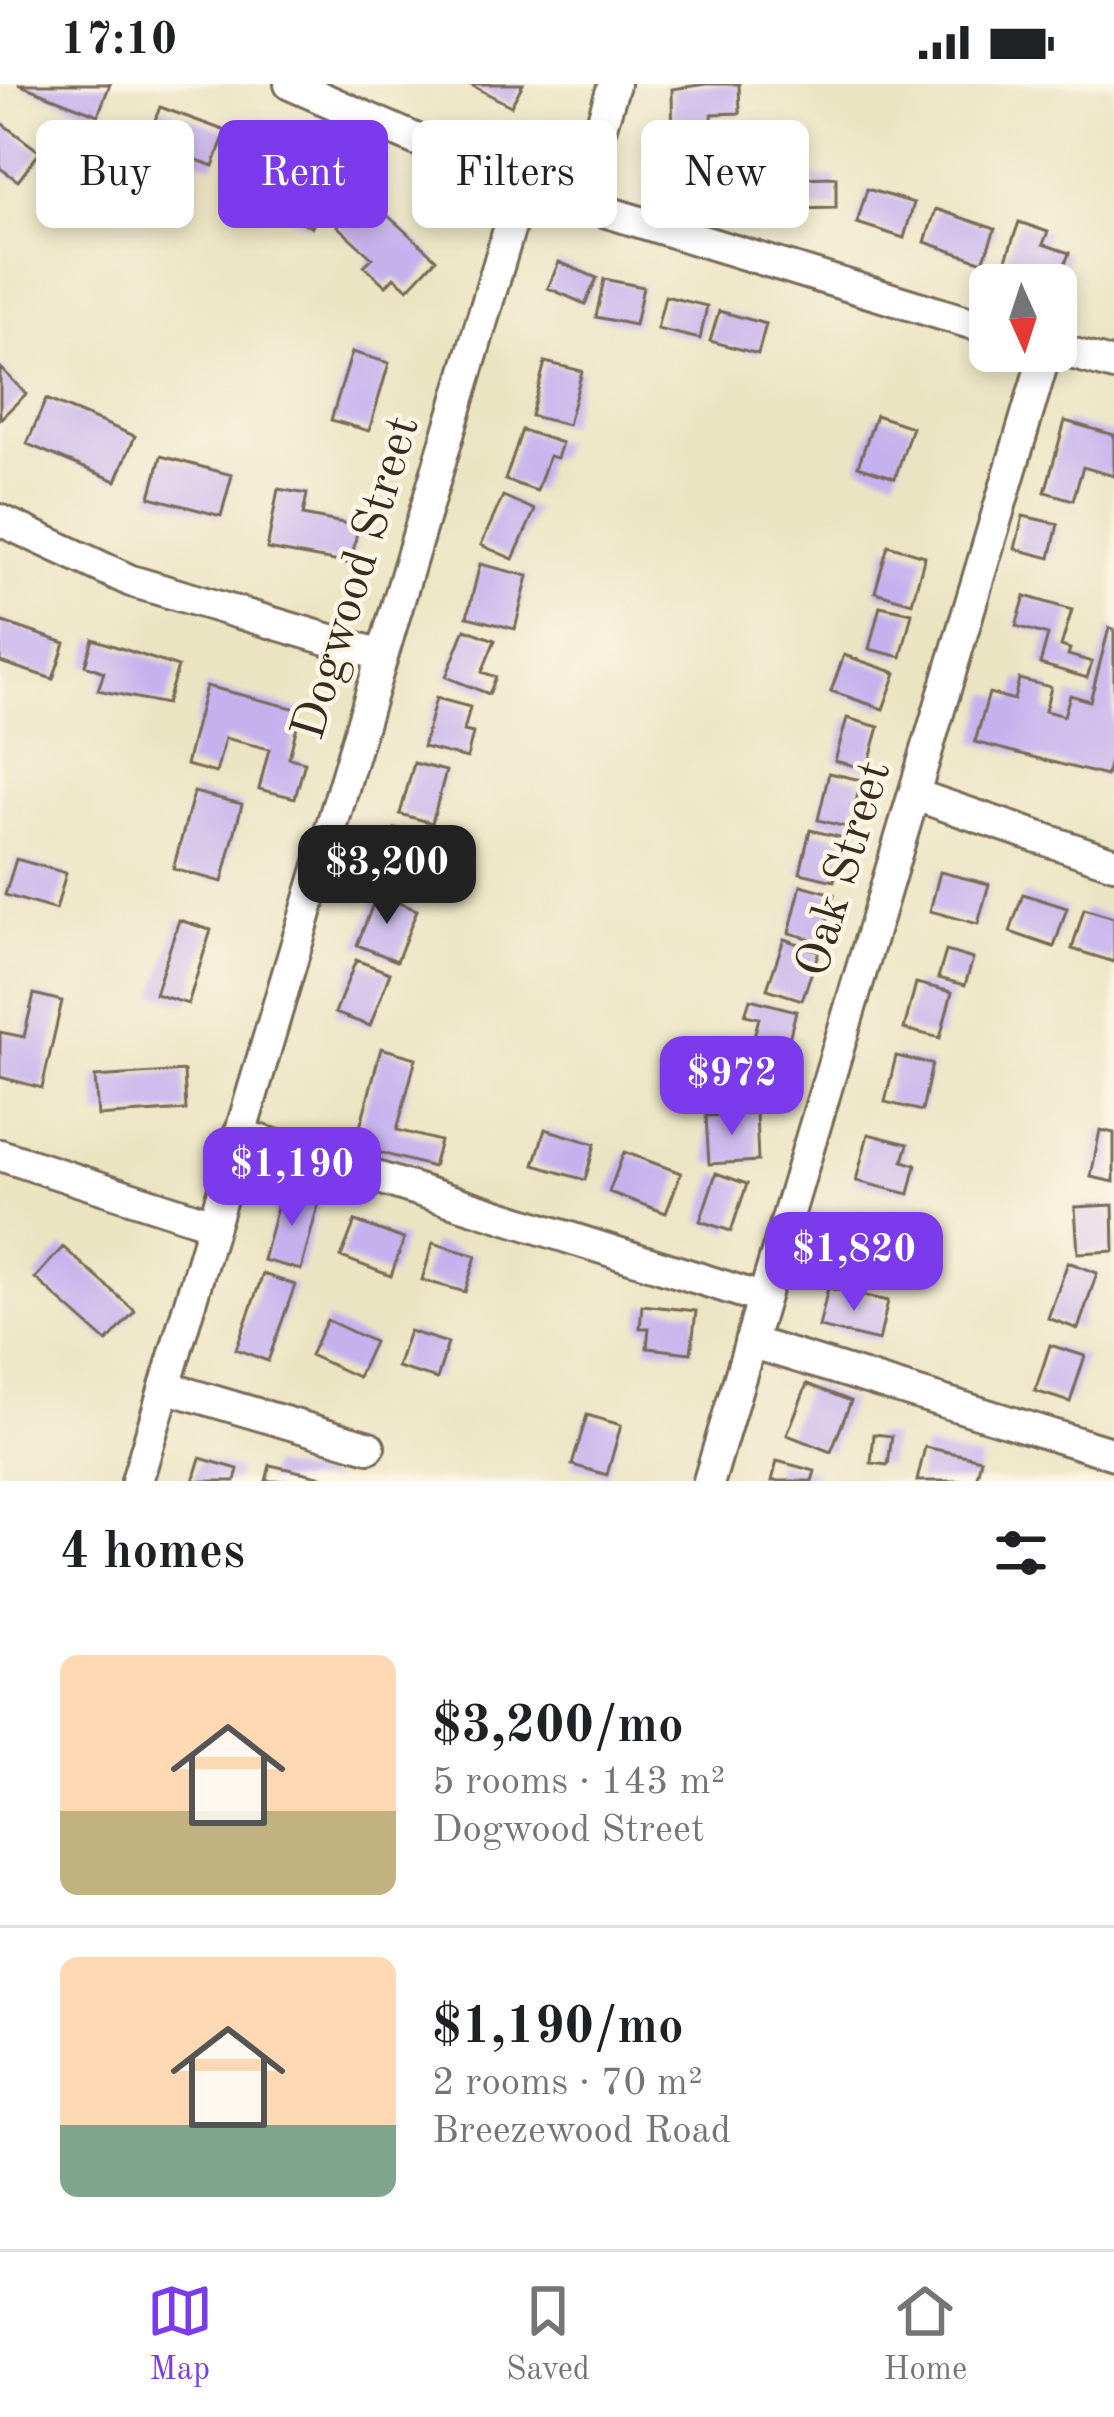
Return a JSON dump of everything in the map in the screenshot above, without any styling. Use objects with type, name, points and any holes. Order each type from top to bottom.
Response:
[{"type":"street","points":[[290,84],[412,138]]},
{"type":"street","points":[[603,120],[614,84]]},
{"type":"street","points":[[617,213],[969,322]]},
{"type":"street","name":"Dogwood Street","points":[[137,1481],[509,228]]},
{"type":"street","points":[[1077,355],[1114,365]]},
{"type":"street","name":"Oak Street","points":[[709,1481],[1040,372]]},
{"type":"street","points":[[0,520],[130,581],[380,655]]},
{"type":"street","points":[[915,795],[1114,863]]},
{"type":"street","points":[[239,1135],[761,1298]]},
{"type":"street","points":[[0,1155],[213,1224]]},
{"type":"street","points":[[750,1342],[1112,1448]]},
{"type":"street","points":[[165,1387],[369,1448]]},
{"type":"building","points":[[18,84],[110,84],[98,115]]},
{"type":"building","points":[[469,84],[523,84],[511,106]]},
{"type":"building","points":[[739,84],[740,113],[712,114],[712,120],[672,120],[672,89]]},
{"type":"building","points":[[160,107],[218,128],[213,166],[194,159],[194,120],[155,120]]},
{"type":"building","points":[[0,122],[36,149],[36,157],[18,181],[0,168]]},
{"type":"building","points":[[836,177],[836,208],[809,209],[809,178]]},
{"type":"building","points":[[867,189],[914,203],[904,238],[857,223]]},
{"type":"building","points":[[936,209],[995,229],[983,262],[925,242]]},
{"type":"building","points":[[388,216],[436,259],[408,289],[394,277],[386,286],[364,266],[372,258],[339,228],[388,228]]},
{"type":"building","points":[[1019,222],[1048,232],[1043,244],[1069,253],[1065,264],[1004,264]]},
{"type":"building","points":[[559,262],[597,278],[585,304],[548,288]]},
{"type":"building","points":[[604,279],[643,287],[635,325],[596,317]]},
{"type":"building","points":[[665,296],[707,306],[700,339],[657,329]]},
{"type":"building","points":[[719,311],[766,324],[758,354],[710,341]]},
{"type":"building","points":[[352,352],[389,363],[369,431],[331,420]]},
{"type":"building","points":[[545,362],[582,371],[568,425],[531,416]]},
{"type":"building","points":[[0,367],[26,394],[0,419]]},
{"type":"building","points":[[46,399],[135,436],[116,481],[27,444]]},
{"type":"building","points":[[876,415],[912,427],[895,478],[858,466]]},
{"type":"building","points":[[1065,421],[1114,435],[1114,476],[1083,467],[1073,500],[1045,492]]},
{"type":"building","points":[[522,430],[562,443],[557,458],[549,456],[537,491],[505,480]]},
{"type":"building","points":[[161,456],[232,475],[221,516],[150,497]]},
{"type":"building","points":[[278,489],[307,494],[303,515],[358,526],[351,564],[267,549]]},
{"type":"building","points":[[503,496],[535,510],[513,559],[481,545]]},
{"type":"building","points":[[1023,516],[1058,524],[1050,558],[1015,549]]},
{"type":"building","points":[[888,545],[925,556],[912,603],[875,592]]},
{"type":"building","points":[[480,564],[528,576],[515,629],[467,617]]},
{"type":"building","points":[[1025,596],[1072,610],[1061,646],[1070,649],[1068,655],[1092,662],[1087,678],[1040,664],[1048,635],[1016,626]]},
{"type":"building","points":[[880,606],[912,613],[901,657],[869,649]]},
{"type":"building","points":[[0,621],[65,643],[53,679],[0,662]]},
{"type":"building","points":[[1109,628],[1114,629],[1114,746],[1106,776],[975,742],[989,693],[1014,700],[1019,679],[1051,687],[1045,711],[1064,716],[1070,695],[1090,701]]},
{"type":"building","points":[[465,629],[495,640],[482,672],[496,677],[489,694],[446,677]]},
{"type":"building","points":[[93,639],[178,667],[166,704],[98,690],[104,672],[85,665]]},
{"type":"building","points":[[844,655],[896,673],[883,709],[831,691]]},
{"type":"building","points":[[206,686],[301,710],[289,758],[305,762],[295,798],[259,789],[269,749],[225,738],[216,773],[186,765]]},
{"type":"building","points":[[436,698],[470,707],[464,731],[473,733],[467,758],[423,747]]},
{"type":"building","points":[[847,718],[879,727],[867,769],[835,761]]},
{"type":"building","points":[[414,763],[446,771],[432,823],[400,814]]},
{"type":"building","points":[[829,773],[861,780],[850,828],[818,820]]},
{"type":"building","points":[[194,792],[242,804],[222,882],[173,869]]},
{"type":"building","points":[[395,829],[432,838],[419,889],[381,879]]},
{"type":"building","points":[[810,830],[844,838],[834,881],[800,873]]},
{"type":"building","points":[[16,859],[66,873],[56,910],[5,895]]},
{"type":"building","points":[[940,872],[989,884],[978,924],[930,911]]},
{"type":"building","points":[[801,885],[834,894],[822,942],[789,933]]},
{"type":"building","points":[[377,894],[417,910],[397,961],[357,945]]},
{"type":"building","points":[[1023,894],[1067,908],[1054,947],[1010,932]]},
{"type":"building","points":[[1084,909],[1114,918],[1114,962],[1072,949]]},
{"type":"building","points":[[179,920],[211,930],[188,1004],[155,994]]},
{"type":"building","points":[[784,939],[819,951],[802,1000],[767,989]]},
{"type":"building","points":[[946,951],[973,959],[965,985],[938,978]]},
{"type":"building","points":[[356,960],[390,973],[370,1026],[335,1013]]},
{"type":"building","points":[[916,983],[952,992],[940,1038],[904,1029]]},
{"type":"building","points":[[34,994],[62,1001],[42,1088],[0,1077],[0,1032],[24,1037]]},
{"type":"building","points":[[750,999],[796,1011],[785,1055],[751,1047],[759,1018],[745,1015]]},
{"type":"building","points":[[381,1048],[416,1058],[397,1130],[440,1141],[433,1167],[355,1146]]},
{"type":"building","points":[[746,1053],[781,1061],[770,1110],[735,1103]]},
{"type":"building","points":[[896,1056],[932,1064],[922,1111],[885,1102]]},
{"type":"building","points":[[184,1071],[186,1110],[98,1116],[95,1077]]},
{"type":"building","points":[[756,1113],[758,1161],[709,1164],[706,1116]]},
{"type":"building","points":[[545,1129],[595,1144],[585,1180],[534,1165]]},
{"type":"building","points":[[1100,1130],[1114,1133],[1114,1182],[1091,1177]]},
{"type":"building","points":[[868,1134],[908,1144],[903,1161],[916,1165],[909,1194],[856,1181]]},
{"type":"building","points":[[624,1152],[681,1173],[666,1213],[609,1192]]},
{"type":"building","points":[[716,1173],[747,1184],[731,1231],[700,1221]]},
{"type":"building","points":[[282,1189],[320,1198],[301,1270],[263,1260]]},
{"type":"building","points":[[1113,1205],[1114,1251],[1078,1253],[1075,1207]]},
{"type":"building","points":[[853,1218],[890,1232],[876,1265],[840,1251]]},
{"type":"building","points":[[355,1221],[404,1239],[391,1276],[341,1257]]},
{"type":"building","points":[[433,1243],[476,1256],[465,1292],[422,1280]]},
{"type":"building","points":[[63,1247],[135,1311],[107,1342],[35,1278]]},
{"type":"building","points":[[1068,1262],[1097,1273],[1078,1329],[1048,1318]]},
{"type":"building","points":[[263,1274],[295,1285],[268,1361],[236,1349]]},
{"type":"building","points":[[828,1288],[888,1301],[879,1341],[819,1327]]},
{"type":"building","points":[[642,1305],[696,1311],[691,1353],[647,1348],[649,1328],[640,1328]]},
{"type":"building","points":[[327,1320],[374,1342],[358,1377],[310,1355]]},
{"type":"building","points":[[409,1331],[448,1343],[437,1379],[397,1367]]},
{"type":"building","points":[[1050,1345],[1085,1356],[1070,1402],[1035,1391]]},
{"type":"building","points":[[807,1384],[851,1401],[831,1452],[787,1435]]},
{"type":"building","points":[[587,1415],[621,1425],[607,1475],[572,1465]]},
{"type":"building","points":[[874,1434],[892,1436],[888,1465],[871,1463]]},
{"type":"building","points":[[925,1447],[981,1459],[976,1481],[917,1481]]},
{"type":"building","points":[[200,1458],[238,1469],[235,1481],[193,1481]]},
{"type":"building","points":[[777,1461],[815,1471],[812,1481],[772,1481]]},
{"type":"building","points":[[270,1465],[332,1479],[266,1481]]}]
